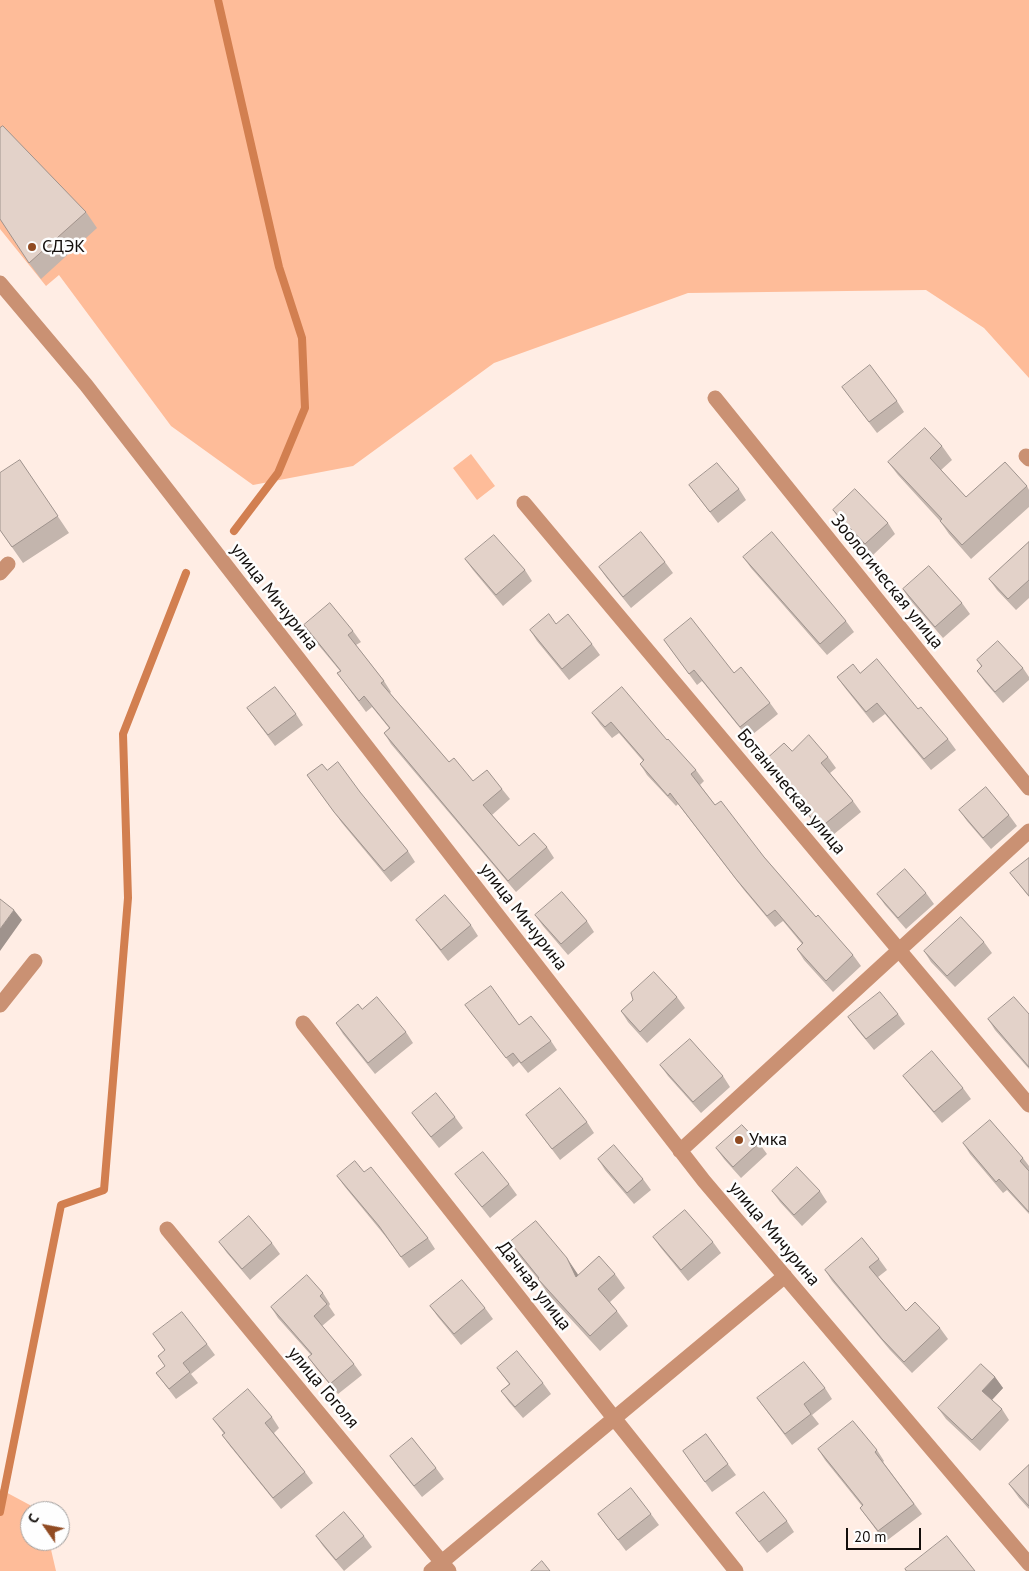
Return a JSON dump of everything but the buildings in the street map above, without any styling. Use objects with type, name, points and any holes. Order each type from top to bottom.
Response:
[{"type":"street","name":"улица Мичурина","points":[[0,283],[86,386],[704,1181],[1029,1564]]},
{"type":"street","name":"Зоологическая улица","points":[[716,398],[1029,788]]},
{"type":"street","name":"Ботаническая улица","points":[[524,503],[1029,1105]]},
{"type":"street","points":[[680,1150],[1029,831]]},
{"type":"street","points":[[0,1005],[35,961]]},
{"type":"street","name":"Дачная улица","points":[[303,1022],[736,1571]]},
{"type":"street","name":"улица Гоголя","points":[[167,1229],[441,1568]]},
{"type":"street","points":[[441,1568],[614,1418],[785,1276]]},
{"type":"shaded area","points":[[0,0],[1029,0],[1029,378],[984,328],[926,290],[688,293],[494,363],[353,466],[253,485],[171,426],[59,275],[46,286],[0,229]]},
{"type":"shaded area","points":[[471,454],[495,486],[477,500],[453,468]]},
{"type":"shaded area","points":[[0,1489],[22,1501],[20,1501],[20,1551],[51,1551],[56,1571],[0,1571]]},
{"type":"waterway","points":[[218,0],[279,267],[302,338],[305,408],[278,473],[234,531]]},
{"type":"waterway","points":[[0,1512],[61,1205],[104,1190],[128,898],[123,734],[186,573]]},
{"type":"place","name":"СДЭК","points":[[32,247]]},
{"type":"place","name":"Умка","points":[[739,1140]]}]
